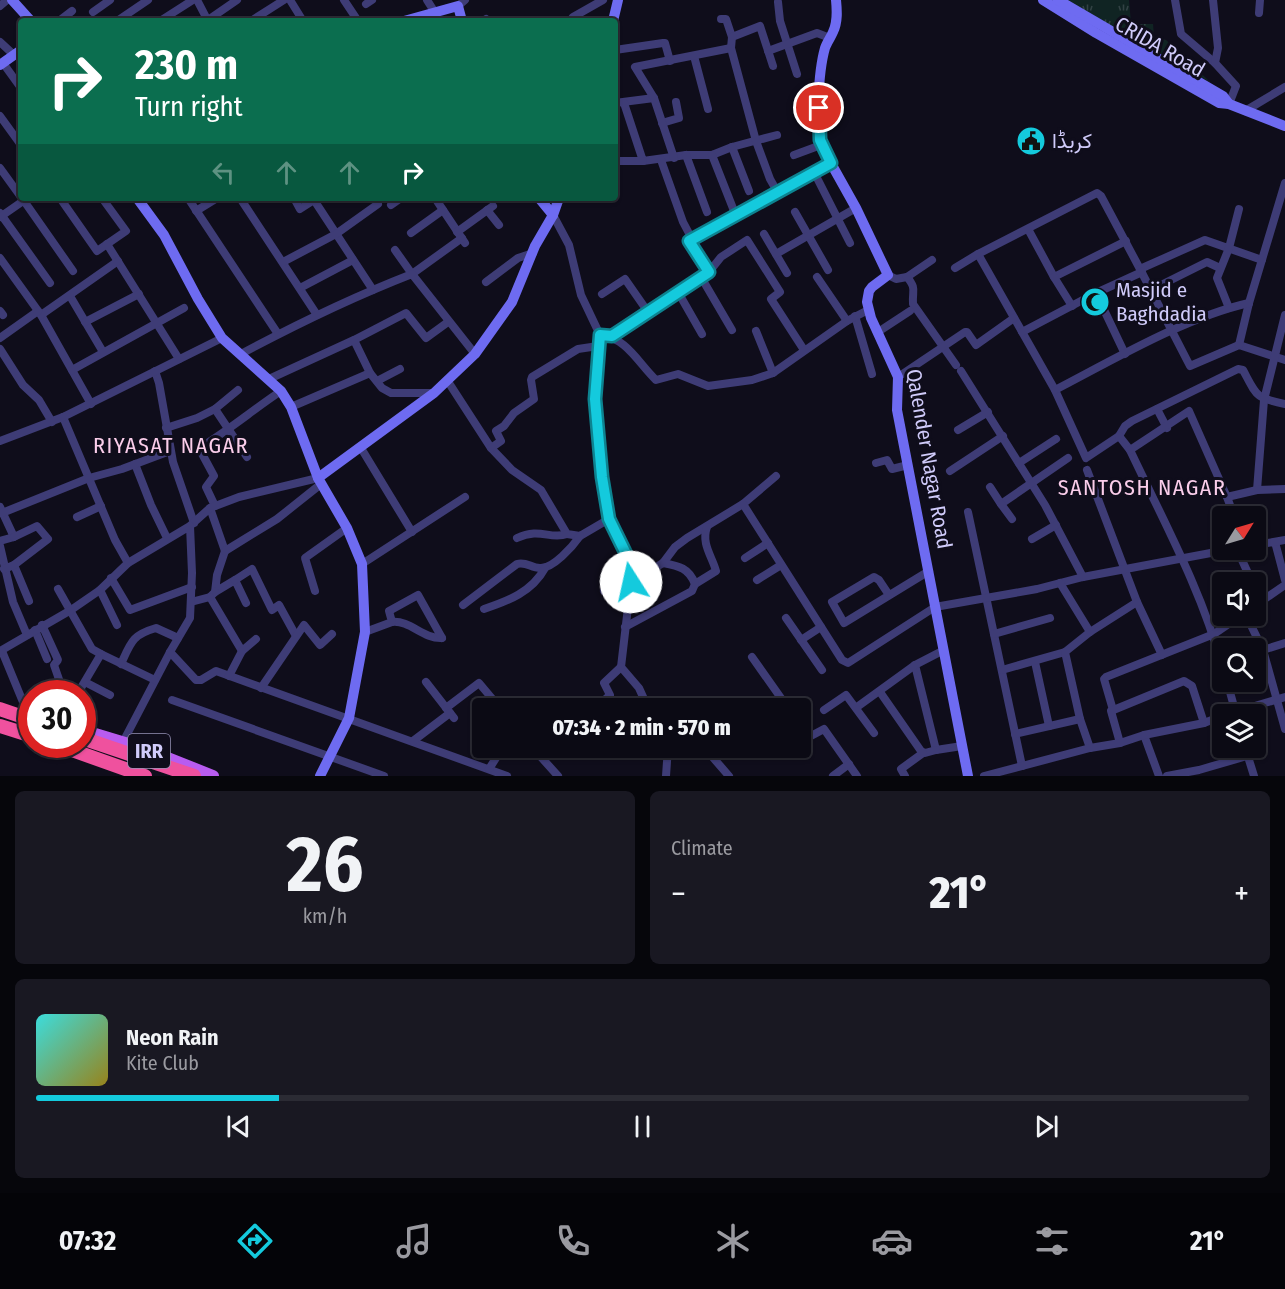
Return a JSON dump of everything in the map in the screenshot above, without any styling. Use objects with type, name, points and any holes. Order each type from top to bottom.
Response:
[{"type":"highway","points":[[0,709],[18,715]]},
{"type":"highway","points":[[0,726],[18,732]]},
{"type":"highway","points":[[96,743],[194,776]]},
{"type":"highway","name":"IRR","points":[[94,758],[145,776]]},
{"type":"main road","name":"IRR","points":[[96,734],[213,776]]},
{"type":"street","points":[[0,6],[7,0]]},
{"type":"street","points":[[12,0],[28,18]]},
{"type":"street","points":[[93,12],[110,0]]},
{"type":"street","points":[[121,18],[148,0]]},
{"type":"street","points":[[165,18],[195,0],[206,18]]},
{"type":"street","points":[[212,18],[237,0]]},
{"type":"street","points":[[256,18],[284,0]]},
{"type":"street","points":[[290,0],[301,18]]},
{"type":"street","points":[[344,0],[356,18]]},
{"type":"street","points":[[427,0],[434,11]]},
{"type":"street","points":[[572,18],[603,0]]},
{"type":"street","points":[[609,0],[617,0],[614,18]]},
{"type":"street","points":[[836,0],[835,29],[824,51],[818,122],[821,145],[856,208],[888,275],[896,279],[907,277],[932,260]]},
{"type":"street","name":"CRIDA Road","points":[[1043,0],[1219,103],[1229,104],[1285,126]]},
{"type":"street","name":"CRIDA Road","points":[[1058,0],[1223,96],[1229,104]]},
{"type":"street","points":[[1175,0],[1180,34],[1215,63],[1236,86],[1229,104]]},
{"type":"street","points":[[1213,0],[1218,48],[1215,63]]},
{"type":"street","points":[[1259,13],[1260,0]]},
{"type":"street","points":[[778,2],[780,21],[797,74]]},
{"type":"street","points":[[413,18],[462,3]]},
{"type":"street","points":[[62,18],[72,11]]},
{"type":"street","points":[[265,12],[268,18]]},
{"type":"street","points":[[721,19],[726,19],[732,37],[731,48],[756,141],[770,179],[778,193]]},
{"type":"street","points":[[732,37],[760,26],[773,66]]},
{"type":"street","points":[[768,51],[817,33],[830,38]]},
{"type":"street","points":[[0,42],[17,52],[2,64],[18,84]]},
{"type":"street","points":[[618,50],[665,43],[670,61]]},
{"type":"street","points":[[674,158],[654,98],[635,67],[731,48]]},
{"type":"street","points":[[694,56],[708,109]]},
{"type":"street","points":[[1245,111],[1285,87]]},
{"type":"street","points":[[643,161],[619,103],[654,98]]},
{"type":"street","points":[[663,123],[679,118],[676,102]]},
{"type":"street","points":[[0,116],[18,141]]},
{"type":"street","points":[[618,161],[712,155],[777,135]]},
{"type":"street","points":[[794,155],[821,145]]},
{"type":"street","points":[[732,147],[749,191]]},
{"type":"street","points":[[686,155],[707,212]]},
{"type":"street","points":[[712,155],[736,216]]},
{"type":"street","points":[[661,160],[683,222],[692,239]]},
{"type":"street","points":[[709,272],[689,241],[831,163]]},
{"type":"street","points":[[0,168],[18,191]]},
{"type":"street","points":[[814,174],[850,243]]},
{"type":"street","points":[[1239,345],[1249,303],[1284,187]]},
{"type":"street","points":[[955,268],[1097,193],[1101,196],[1126,241],[1190,366],[1239,345],[1285,360]]},
{"type":"street","points":[[19,201],[1,215],[50,283]]},
{"type":"street","points":[[25,201],[74,271]]},
{"type":"street","points":[[62,201],[97,251],[126,231],[104,201]]},
{"type":"street","points":[[139,201],[164,235],[222,338],[269,379],[281,391],[291,407],[320,481],[346,528],[362,564],[365,632],[349,718],[321,776]]},
{"type":"street","points":[[190,201],[278,334]]},
{"type":"street","points":[[196,211],[212,201]]},
{"type":"street","points":[[242,201],[317,315]]},
{"type":"street","points":[[296,201],[300,209],[313,201]]},
{"type":"street","points":[[317,201],[373,290]]},
{"type":"street","points":[[391,205],[397,201]]},
{"type":"street","points":[[541,201],[553,215],[569,245],[580,295],[600,335],[595,399],[602,477],[609,519],[631,564],[621,667],[604,683],[610,695],[607,698]]},
{"type":"street","points":[[225,551],[278,519],[320,481],[434,393],[475,354],[512,302],[532,253],[553,215],[558,201]]},
{"type":"street","points":[[283,262],[336,234],[378,204]]},
{"type":"street","points":[[411,233],[439,204],[462,237]]},
{"type":"street","points":[[241,354],[317,315],[412,274],[462,237],[490,208],[499,225]]},
{"type":"street","points":[[776,254],[856,208]]},
{"type":"street","points":[[1229,308],[1218,281],[1239,209]]},
{"type":"street","points":[[795,212],[828,270]]},
{"type":"street","points":[[1028,229],[1072,306]]},
{"type":"street","points":[[764,234],[787,273]]},
{"type":"street","points":[[600,335],[612,336],[701,278],[721,257],[747,240],[780,292],[771,299],[804,350]]},
{"type":"street","points":[[1022,332],[1201,241],[1210,240],[1262,260]]},
{"type":"street","points":[[1054,276],[1126,241]]},
{"type":"street","points":[[107,244],[179,359]]},
{"type":"street","points":[[395,250],[448,322],[475,354]]},
{"type":"street","points":[[486,282],[518,258],[532,253]]},
{"type":"street","points":[[978,254],[1054,390],[1086,458],[1119,436],[1125,426],[1200,386],[1238,369],[1243,370],[1255,392],[1264,400],[1285,404]]},
{"type":"street","points":[[0,258],[39,313],[91,404]]},
{"type":"street","points":[[300,288],[353,260]]},
{"type":"street","points":[[0,338],[70,296],[118,261]]},
{"type":"street","points":[[1151,290],[1207,262],[1220,268]]},
{"type":"street","points":[[612,336],[658,381],[678,374],[708,386],[752,380],[773,373],[847,321],[868,310],[869,291],[872,286],[888,275]]},
{"type":"street","points":[[817,277],[847,321]]},
{"type":"street","points":[[907,277],[915,290],[913,304],[944,346],[1003,436],[1056,525],[1083,577]]},
{"type":"street","points":[[701,278],[732,330]]},
{"type":"street","points":[[602,294],[625,279],[648,312]]},
{"type":"street","points":[[678,292],[702,334]]},
{"type":"street","points":[[1096,293],[1125,354]]},
{"type":"street","points":[[85,322],[139,294]]},
{"type":"street","points":[[70,296],[103,352]]},
{"type":"street","points":[[1054,390],[1172,332],[1229,308],[1249,303]]},
{"type":"street","points":[[72,370],[184,308]]},
{"type":"street","name":"Qalender Nagar Road","points":[[868,310],[898,377],[897,410],[968,776]]},
{"type":"street","points":[[878,332],[910,311]]},
{"type":"street","points":[[269,379],[406,313],[426,338],[448,322]]},
{"type":"street","points":[[1257,490],[1264,400],[1285,315]]},
{"type":"street","points":[[855,316],[872,374]]},
{"type":"street","points":[[898,377],[966,332],[976,345],[1014,318]]},
{"type":"street","points":[[756,331],[773,373]]},
{"type":"street","points":[[0,441],[63,417],[222,338]]},
{"type":"street","points":[[354,340],[370,373],[382,388],[391,393],[434,393]]},
{"type":"street","points":[[491,448],[501,441],[496,431],[504,426],[514,413],[534,399],[532,377],[578,349],[598,346]]},
{"type":"street","points":[[0,349],[23,386],[39,400],[52,422]]},
{"type":"street","points":[[377,381],[400,369]]},
{"type":"street","points":[[123,742],[190,618],[192,524],[170,451],[159,383],[154,371]]},
{"type":"street","points":[[291,407],[370,373]]},
{"type":"street","points":[[447,380],[491,448],[512,470],[541,490],[567,534]]},
{"type":"street","points":[[166,428],[197,418],[215,409],[238,390]]},
{"type":"street","points":[[242,651],[212,594],[225,551],[206,487],[214,476],[200,450],[247,413],[281,391]]},
{"type":"street","points":[[215,409],[247,457]]},
{"type":"street","points":[[1157,409],[1167,428]]},
{"type":"street","points":[[1130,450],[1190,411],[1230,506]]},
{"type":"street","points":[[958,430],[988,412]]},
{"type":"street","points":[[63,417],[115,540],[128,563]]},
{"type":"street","points":[[950,471],[1003,436]]},
{"type":"street","points":[[1119,436],[1130,450],[1181,558],[1215,638]]},
{"type":"street","points":[[1019,463],[1056,439]]},
{"type":"street","points":[[361,448],[412,532]]},
{"type":"street","points":[[14,537],[1,510],[170,451]]},
{"type":"street","points":[[1001,504],[1068,458]]},
{"type":"street","points":[[876,463],[887,460],[892,469],[908,465]]},
{"type":"street","points":[[135,464],[167,538]]},
{"type":"street","points":[[1087,470],[1137,602],[1162,655]]},
{"type":"street","points":[[604,591],[663,563],[681,542],[743,504],[776,476]]},
{"type":"street","points":[[18,690],[1,651],[71,610],[100,590],[128,563],[192,524],[213,507],[239,497],[320,481]]},
{"type":"street","points":[[990,487],[1012,519]]},
{"type":"street","points":[[1227,497],[1257,490],[1285,489]]},
{"type":"street","points":[[362,564],[465,497]]},
{"type":"street","points":[[743,504],[842,660],[848,663],[935,607],[1212,553]]},
{"type":"street","points":[[77,517],[101,506]]},
{"type":"street","points":[[968,512],[1022,766]]},
{"type":"street","points":[[484,609],[502,604],[524,591],[540,576],[544,568],[572,547],[580,536],[609,519]]},
{"type":"street","points":[[0,541],[14,537],[37,525],[48,539],[14,565],[4,569]]},
{"type":"street","points":[[1032,539],[1056,525]]},
{"type":"street","points":[[694,584],[716,572],[705,545],[704,534],[707,527]]},
{"type":"street","points":[[315,591],[305,558],[346,528]]},
{"type":"street","points":[[517,538],[537,532],[559,537],[567,534],[580,536]]},
{"type":"street","points":[[1266,543],[1285,540]]},
{"type":"street","points":[[1266,597],[1285,582],[1275,542]]},
{"type":"street","points":[[745,558],[768,543]]},
{"type":"street","points":[[0,546],[13,602],[27,634]]},
{"type":"street","points":[[463,604],[521,562],[544,568]]},
{"type":"street","points":[[625,627],[692,591],[694,584],[691,575],[682,566],[663,563]]},
{"type":"street","points":[[14,565],[29,601]]},
{"type":"street","points":[[757,580],[781,565]]},
{"type":"street","points":[[191,602],[212,594],[252,569],[272,610],[279,605],[296,636]]},
{"type":"street","points":[[888,595],[879,580],[874,577],[832,602],[844,623],[929,571]]},
{"type":"street","points":[[111,578],[130,610],[192,587]]},
{"type":"street","points":[[235,580],[246,603]]},
{"type":"street","points":[[1060,583],[1090,632]]},
{"type":"street","points":[[58,589],[92,649],[155,680]]},
{"type":"street","points":[[100,590],[117,625]]},
{"type":"street","points":[[365,632],[400,621],[429,637],[442,638],[418,594],[389,611],[392,622]]},
{"type":"street","points":[[1002,670],[1065,652],[1090,632],[1137,602]]},
{"type":"street","points":[[786,618],[822,670]]},
{"type":"street","points":[[994,634],[1050,618]]},
{"type":"street","points":[[261,688],[303,625],[320,645],[332,634]]},
{"type":"street","points":[[1120,743],[1111,715],[1113,710],[1104,679],[1214,634],[1227,626]]},
{"type":"street","points":[[801,640],[821,627]]},
{"type":"street","points":[[39,628],[46,659]]},
{"type":"street","points":[[39,628],[58,660],[54,665],[59,680]]},
{"type":"street","points":[[121,663],[131,640],[136,636],[156,628],[178,638]]},
{"type":"street","points":[[229,676],[242,651],[256,639]]},
{"type":"street","points":[[1266,649],[1285,643]]},
{"type":"street","points":[[857,707],[915,665],[944,650]]},
{"type":"street","points":[[170,652],[196,680],[201,680],[216,671],[507,776]]},
{"type":"street","points":[[1065,652],[1080,719],[1090,748]]},
{"type":"street","points":[[86,680],[100,654]]},
{"type":"street","points":[[752,657],[781,698]]},
{"type":"street","points":[[1266,661],[1285,728]]},
{"type":"street","points":[[1035,662],[1049,726]]},
{"type":"street","points":[[915,665],[936,750]]},
{"type":"street","points":[[621,667],[639,688],[644,698]]},
{"type":"street","points":[[1113,710],[1186,681],[1192,686],[1204,723]]},
{"type":"street","points":[[426,682],[450,713]]},
{"type":"street","points":[[413,741],[450,713],[479,683],[492,698]]},
{"type":"street","points":[[96,688],[110,695]]},
{"type":"street","points":[[880,692],[923,753]]},
{"type":"street","points":[[824,710],[845,695],[848,696],[874,733]]},
{"type":"street","points":[[1261,704],[1285,697]]},
{"type":"street","points":[[172,700],[384,776]]},
{"type":"street","points":[[1015,734],[1080,719]]},
{"type":"street","points":[[984,776],[1090,748],[1120,743],[1144,735],[1212,720]]},
{"type":"street","points":[[811,736],[824,729],[857,776]]},
{"type":"street","points":[[1144,735],[1159,776]]},
{"type":"street","points":[[905,776],[901,769],[923,753],[962,746]]},
{"type":"street","points":[[489,769],[496,758]]},
{"type":"street","points":[[542,758],[558,776]]},
{"type":"street","points":[[666,776],[667,758]]},
{"type":"street","points":[[713,758],[729,776]]},
{"type":"street","points":[[1167,776],[1200,773],[1242,758]]},
{"type":"street","points":[[1249,758],[1254,776]]},
{"type":"street","points":[[833,776],[849,764]]},
{"type":"green space","points":[[1065,0],[1129,0],[1131,24],[1153,24],[1154,37],[1166,40],[1210,82]]},
{"type":"place","name":"کریڈا","points":[[1031,141]]},
{"type":"place","name":"Masjid e Baghdadia","points":[[1095,302]]},
{"type":"district","name":"RIYASAT NAGAR","points":[[171,445]]},
{"type":"district","name":"SANTOSH NAGAR","points":[[1142,487]]},
{"type":"route","points":[[631,582],[631,564],[609,519],[602,477],[595,399],[600,335],[612,336],[709,272],[689,241],[831,163],[821,145],[819,108]]}]
